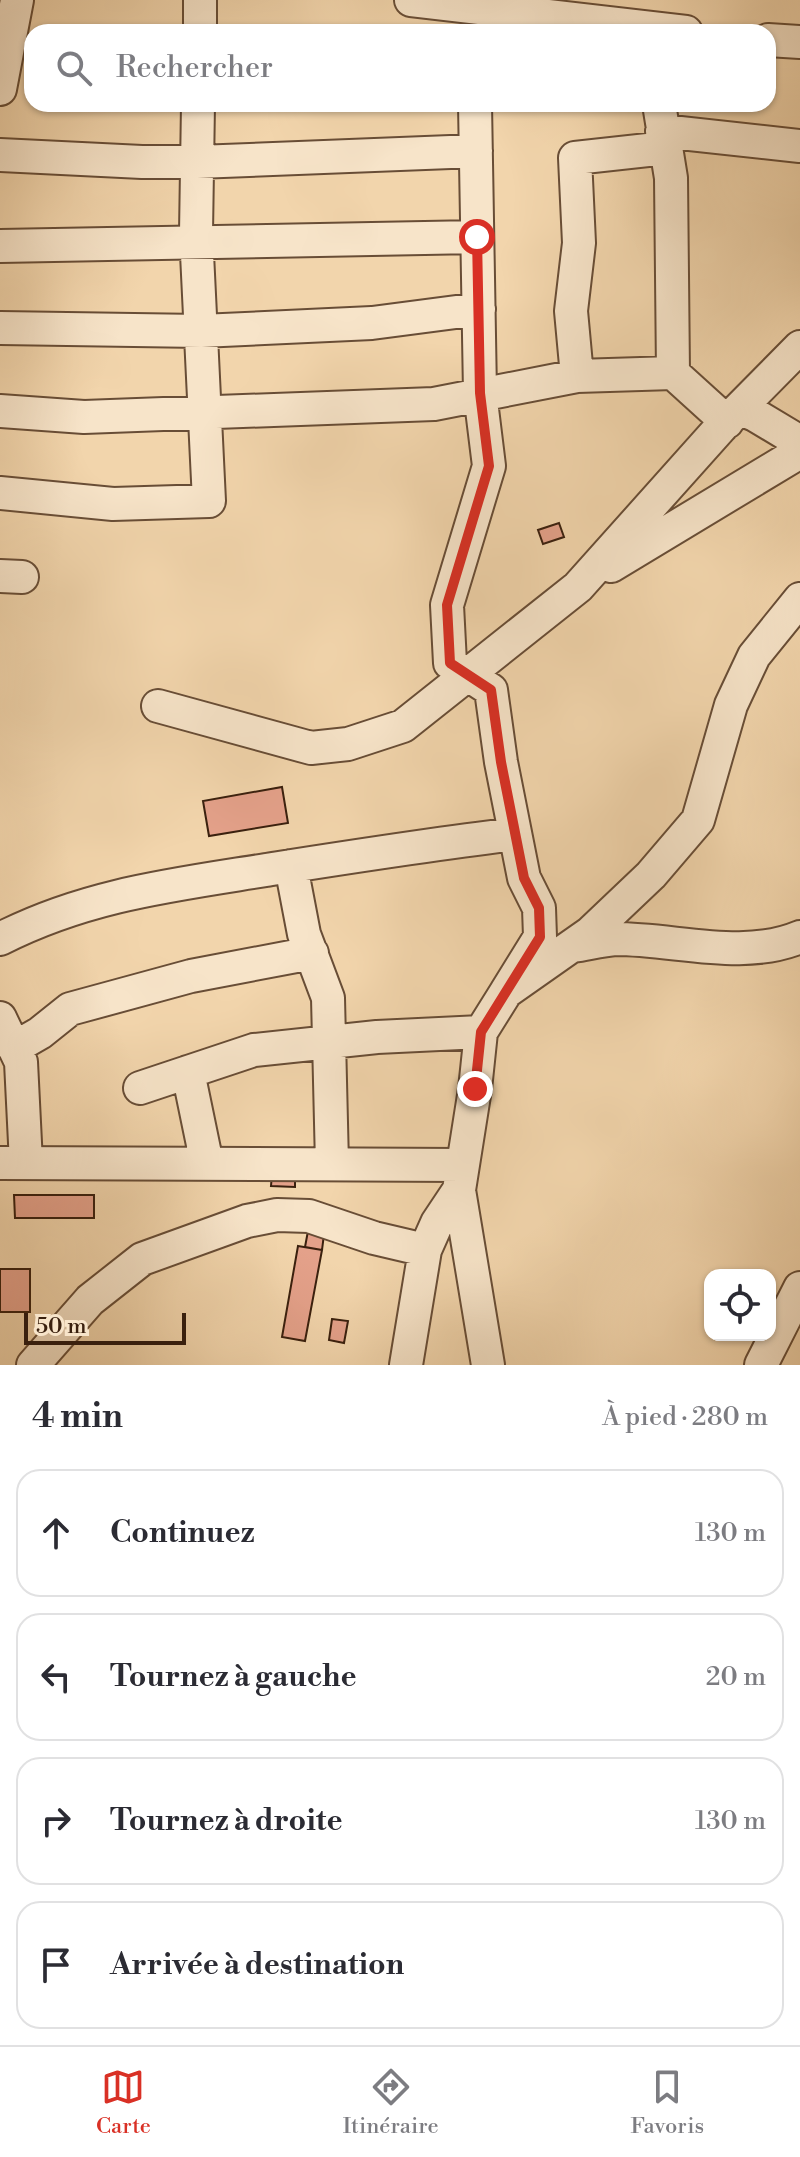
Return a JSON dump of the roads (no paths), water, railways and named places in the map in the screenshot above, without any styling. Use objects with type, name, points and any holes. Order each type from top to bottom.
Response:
[{"type":"street","points":[[12,78],[17,0]]},
{"type":"street","points":[[200,0],[200,24]]},
{"type":"street","points":[[411,0],[473,20],[566,10],[633,24]]},
{"type":"street","points":[[776,40],[800,42]]},
{"type":"street","points":[[0,493],[113,504],[209,501],[197,243],[198,112]]},
{"type":"street","points":[[406,1365],[425,1250],[460,1178],[481,1032],[540,937],[539,908],[524,878],[501,762],[491,690],[450,663],[447,605],[489,466],[480,393],[475,112]]},
{"type":"street","points":[[662,128],[671,178],[673,373]]},
{"type":"street","points":[[577,376],[571,311],[579,243],[575,158],[662,128],[800,146]]},
{"type":"street","points":[[0,155],[197,162],[476,151]]},
{"type":"street","points":[[0,246],[477,237]]},
{"type":"street","points":[[0,328],[201,331],[372,323],[479,309]]},
{"type":"street","points":[[578,587],[733,415],[800,347]]},
{"type":"street","points":[[0,411],[84,417],[434,404],[577,376],[673,373],[733,415],[755,415],[800,442]]},
{"type":"street","points":[[158,706],[311,748],[348,744],[403,726],[578,587],[800,452]]},
{"type":"street","points":[[506,992],[573,946],[651,875],[698,820],[731,705],[754,656],[800,599]]},
{"type":"street","points":[[0,939],[27,925],[96,900],[424,845],[515,834]]},
{"type":"street","points":[[291,866],[304,934],[328,998],[332,1164]]},
{"type":"street","points":[[573,946],[614,939],[732,948],[787,943],[800,937]]},
{"type":"street","points":[[12,1058],[70,1009],[191,976],[312,953]]},
{"type":"street","points":[[0,1018],[12,1058],[13,1163],[332,1164],[460,1178]]},
{"type":"street","points":[[140,1088],[254,1050],[481,1032]]},
{"type":"street","points":[[188,1072],[207,1164]]},
{"type":"street","points":[[460,1178],[488,1365]]},
{"type":"street","points":[[33,1365],[90,1300],[142,1259],[247,1221],[277,1215],[309,1216],[374,1238],[425,1250]]},
{"type":"street","points":[[761,1365],[800,1288]]}]
